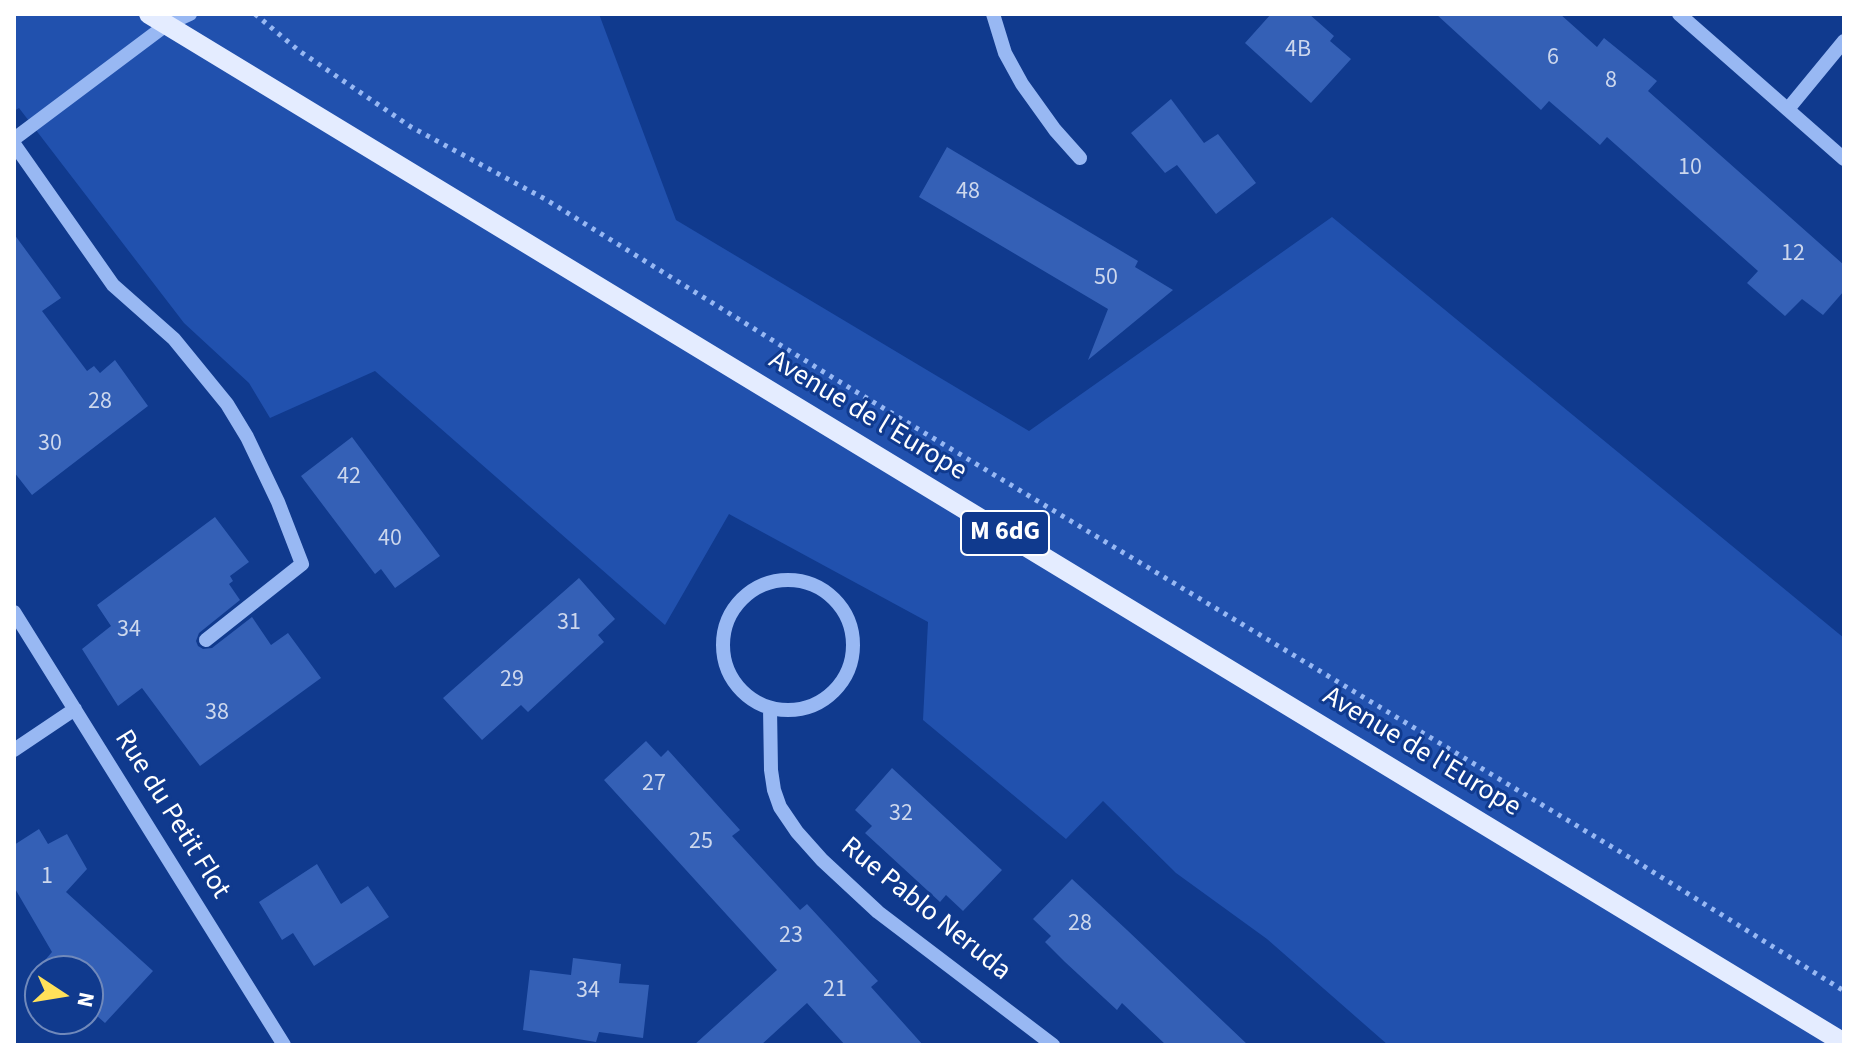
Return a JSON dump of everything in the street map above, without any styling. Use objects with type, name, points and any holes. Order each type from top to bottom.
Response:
[{"type":"main road","name":"Avenue de l'Europe","points":[[157,19],[1844,1043]]},
{"type":"street","points":[[190,14],[157,19],[14,142],[113,285],[174,339],[227,404],[247,437],[278,502],[302,564],[206,640]]},
{"type":"street","points":[[993,14],[1005,53],[1022,84],[1055,130],[1080,158]]},
{"type":"street","points":[[1679,14],[1844,159]]},
{"type":"street","points":[[1788,109],[1844,41]]},
{"type":"street","points":[[783,580],[807,582],[828,593],[849,622],[853,646],[849,669],[836,689],[816,704],[793,710],[770,708],[748,696],[733,679],[724,656],[724,632],[741,600],[760,586],[783,580]]},
{"type":"street","name":"Rue du Petit Flot","points":[[14,612],[284,1045]]},
{"type":"street","name":"Rue Pablo Neruda","points":[[770,708],[774,790],[780,807],[797,832],[878,912],[1053,1045]]},
{"type":"street","points":[[14,750],[75,709]]},
{"type":"path","points":[[255,14],[298,50],[411,127],[545,199],[835,379],[1610,846],[1844,991]]},
{"type":"shaded area","points":[[14,14],[599,14],[676,220],[1029,431],[1332,217],[1844,638],[1844,1045],[1388,1045],[1267,939],[1176,873],[1103,801],[1066,839],[923,720],[928,622],[729,514],[665,625],[375,371],[270,418],[249,383],[184,323],[19,108],[14,111]]},
{"type":"building","points":[[1271,14],[1309,14],[1334,36],[1330,41],[1351,59],[1311,103],[1245,43]]},
{"type":"building","points":[[1436,14],[1560,14],[1597,47],[1604,38],[1657,81],[1648,91],[1844,265],[1844,291],[1823,315],[1802,299],[1785,316],[1747,283],[1758,271],[1607,137],[1600,145],[1549,101],[1541,110]]},
{"type":"building","points":[[1171,99],[1204,143],[1218,134],[1256,183],[1216,214],[1177,165],[1165,173],[1131,133]]},
{"type":"building","points":[[947,147],[1138,261],[1135,267],[1173,290],[1088,360],[1108,309],[919,197]]},
{"type":"building","points":[[14,234],[61,298],[42,311],[87,371],[94,366],[100,373],[115,360],[148,406],[32,495],[14,472]]},
{"type":"building","points":[[352,437],[440,556],[395,588],[381,569],[375,574],[301,476]]},
{"type":"building","points":[[215,517],[249,562],[230,576],[233,581],[229,584],[240,600],[199,633],[198,646],[212,648],[252,617],[271,645],[288,633],[321,678],[200,766],[142,688],[118,706],[82,649],[111,626],[97,605]]},
{"type":"building","points":[[579,578],[615,619],[598,635],[604,642],[528,712],[521,705],[482,740],[443,698]]},
{"type":"building","points":[[646,741],[661,757],[668,750],[740,830],[732,836],[800,910],[807,904],[878,981],[871,987],[923,1045],[845,1045],[807,1003],[761,1045],[694,1045],[777,970],[604,780]]},
{"type":"building","points":[[892,768],[1002,870],[963,911],[946,895],[940,902],[865,833],[872,826],[855,810]]},
{"type":"building","points":[[39,829],[48,844],[67,834],[87,869],[66,892],[153,971],[105,1023],[104,955],[49,955],[52,952],[14,887],[14,845]]},
{"type":"building","points":[[317,864],[341,904],[368,886],[389,917],[314,966],[293,933],[282,940],[259,902]]},
{"type":"building","points":[[1072,879],[1248,1045],[1166,1045],[1122,1003],[1117,1010],[1065,962],[1045,942],[1051,936],[1033,919]]},
{"type":"building","points":[[573,958],[621,964],[619,983],[649,985],[643,1038],[599,1032],[596,1042],[523,1030],[530,970],[571,975]]}]
